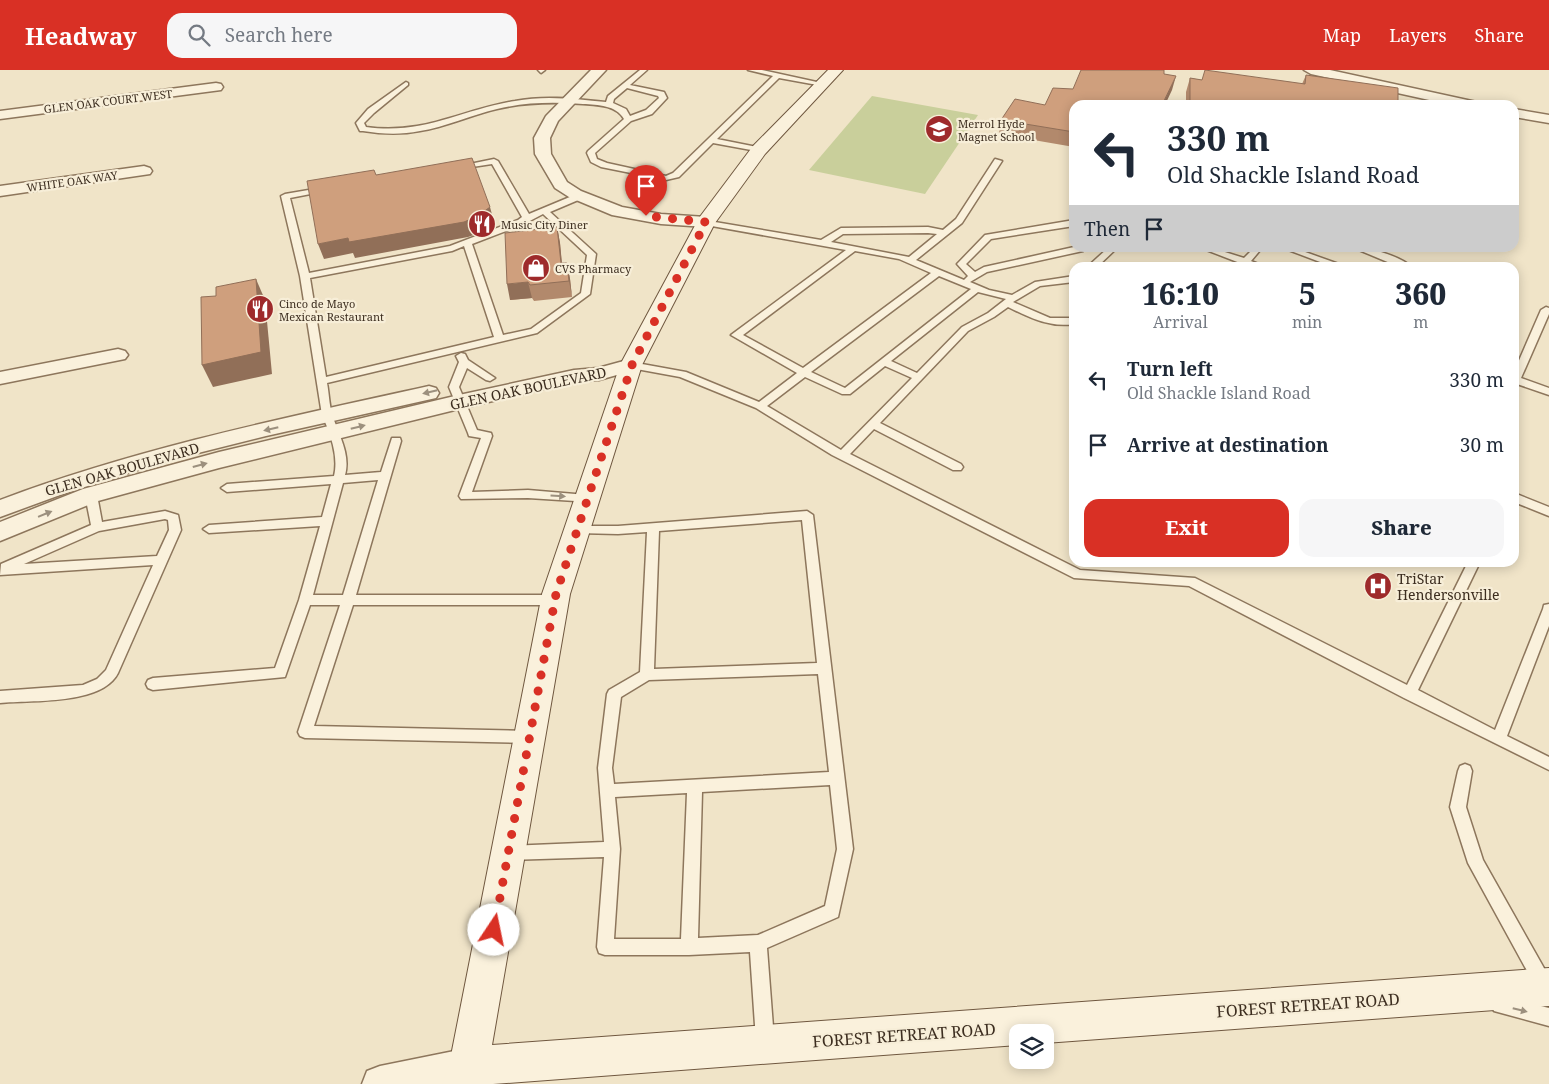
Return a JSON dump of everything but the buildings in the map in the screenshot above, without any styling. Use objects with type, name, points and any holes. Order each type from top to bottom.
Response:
[{"type":"main road","points":[[467,1078],[555,600],[632,365],[706,222],[759,150],[836,70]]},
{"type":"main road","name":"FOREST RETREAT ROAD","points":[[467,1078],[766,1045],[1456,994],[1548,997]]},
{"type":"street","points":[[599,70],[551,119],[542,138],[543,154],[561,185],[580,196],[618,211],[661,219],[706,222]]},
{"type":"street","points":[[1311,70],[1449,100]]},
{"type":"street","name":"GLEN OAK COURT WEST","points":[[0,115],[216,86]]},
{"type":"street","points":[[1519,115],[1549,119]]},
{"type":"street","name":"WHITE OAK WAY","points":[[0,191],[144,171]]},
{"type":"street","points":[[0,378],[118,355]]},
{"type":"street","name":"GLEN OAK BOULEVARD","points":[[457,395],[490,378],[571,359],[593,358],[632,365]]},
{"type":"street","name":"GLEN OAK BOULEVARD","points":[[0,509],[35,495],[127,464],[331,424],[457,395],[574,376],[599,374],[632,365]]},
{"type":"street","name":"GLEN OAK BOULEVARD","points":[[0,532],[91,495],[219,460],[331,424]]},
{"type":"street","points":[[380,1084],[467,1078]]},
{"type":"lane","points":[[609,104],[611,98],[644,70]]},
{"type":"lane","points":[[751,70],[823,84]]},
{"type":"lane","points":[[625,86],[653,91],[661,94],[663,98],[649,112],[628,119],[591,153],[594,160],[604,165],[666,178],[676,175],[778,75]]},
{"type":"lane","points":[[406,84],[371,111],[360,123],[363,129],[401,133],[421,130],[512,103],[536,100],[609,104],[623,111],[628,119]]},
{"type":"lane","points":[[711,140],[759,150]]},
{"type":"lane","points":[[446,169],[494,161],[526,218]]},
{"type":"lane","points":[[911,260],[960,221],[998,161]]},
{"type":"lane","points":[[153,684],[280,674],[305,600],[342,466],[322,381],[305,276],[286,196],[333,188]]},
{"type":"lane","points":[[305,276],[452,248],[521,222],[526,218],[580,196]]},
{"type":"lane","points":[[322,381],[534,331],[585,294],[592,254],[544,211]]},
{"type":"lane","points":[[706,222],[901,256],[1010,300],[1047,321],[1060,323],[1069,321]]},
{"type":"lane","points":[[974,276],[961,264],[988,237],[1069,223]]},
{"type":"lane","points":[[823,243],[841,231],[928,230],[945,233]]},
{"type":"lane","points":[[466,242],[499,338]]},
{"type":"lane","points":[[854,248],[736,335],[804,373],[846,392],[978,288]]},
{"type":"lane","points":[[963,282],[984,270],[1069,251]]},
{"type":"lane","points":[[1097,262],[1108,252]]},
{"type":"lane","points":[[1214,252],[1238,262]]},
{"type":"lane","points":[[1245,262],[1254,252]]},
{"type":"lane","points":[[1299,252],[1328,262]]},
{"type":"lane","points":[[1370,252],[1399,262]]},
{"type":"lane","points":[[760,406],[938,272]]},
{"type":"lane","points":[[843,455],[965,329],[991,315],[1010,300],[1038,284],[1069,280]]},
{"type":"lane","points":[[1519,370],[1546,310],[1549,311]]},
{"type":"lane","points":[[457,349],[464,362],[490,378]]},
{"type":"lane","points":[[464,362],[457,395],[473,432],[487,436],[465,496],[528,494],[587,499]]},
{"type":"lane","points":[[884,362],[918,377]]},
{"type":"lane","points":[[632,365],[682,374],[760,406],[843,455],[1078,576],[1191,582],[1549,764]]},
{"type":"lane","points":[[1519,381],[1549,392]]},
{"type":"lane","points":[[873,424],[957,467]]},
{"type":"lane","points":[[396,441],[348,600],[305,732],[530,737]]},
{"type":"lane","points":[[227,488],[385,476]]},
{"type":"lane","points":[[91,495],[97,527]]},
{"type":"lane","points":[[1519,499],[1549,512]]},
{"type":"lane","points":[[0,569],[97,527],[165,515],[174,518],[175,530],[162,560],[111,673],[102,683],[84,691],[0,697]]},
{"type":"lane","points":[[578,528],[618,530],[807,515],[846,849],[832,911],[758,943],[689,947],[605,947],[612,849],[605,768],[614,694],[647,675],[824,668]]},
{"type":"lane","points":[[209,529],[326,521]]},
{"type":"lane","points":[[647,675],[653,528]]},
{"type":"lane","points":[[0,569],[162,560]]},
{"type":"lane","points":[[1409,694],[1472,567]]},
{"type":"lane","points":[[305,600],[555,600]]},
{"type":"lane","points":[[1498,738],[1549,609]]},
{"type":"lane","points":[[1465,771],[1458,807],[1476,862],[1548,997]]},
{"type":"lane","points":[[607,791],[837,778]]},
{"type":"lane","points":[[689,947],[695,786]]},
{"type":"lane","points":[[508,853],[612,849]]},
{"type":"lane","points":[[758,943],[766,1045]]},
{"type":"green space","points":[[872,96],[978,115],[925,194],[809,170]]},
{"type":"place","name":"Merrol Hyde Magnet School","points":[[939,129]]},
{"type":"place","name":"Music City Diner","points":[[482,224]]},
{"type":"place","name":"CVS Pharmacy","points":[[536,268]]},
{"type":"place","name":"Cinco de Mayo Mexican Restaurant","points":[[260,309]]},
{"type":"place","name":"TriStar Hendersonville","points":[[1378,586]]},
{"type":"route","points":[[494,930],[556,594],[632,365],[706,222],[646,216]]}]
